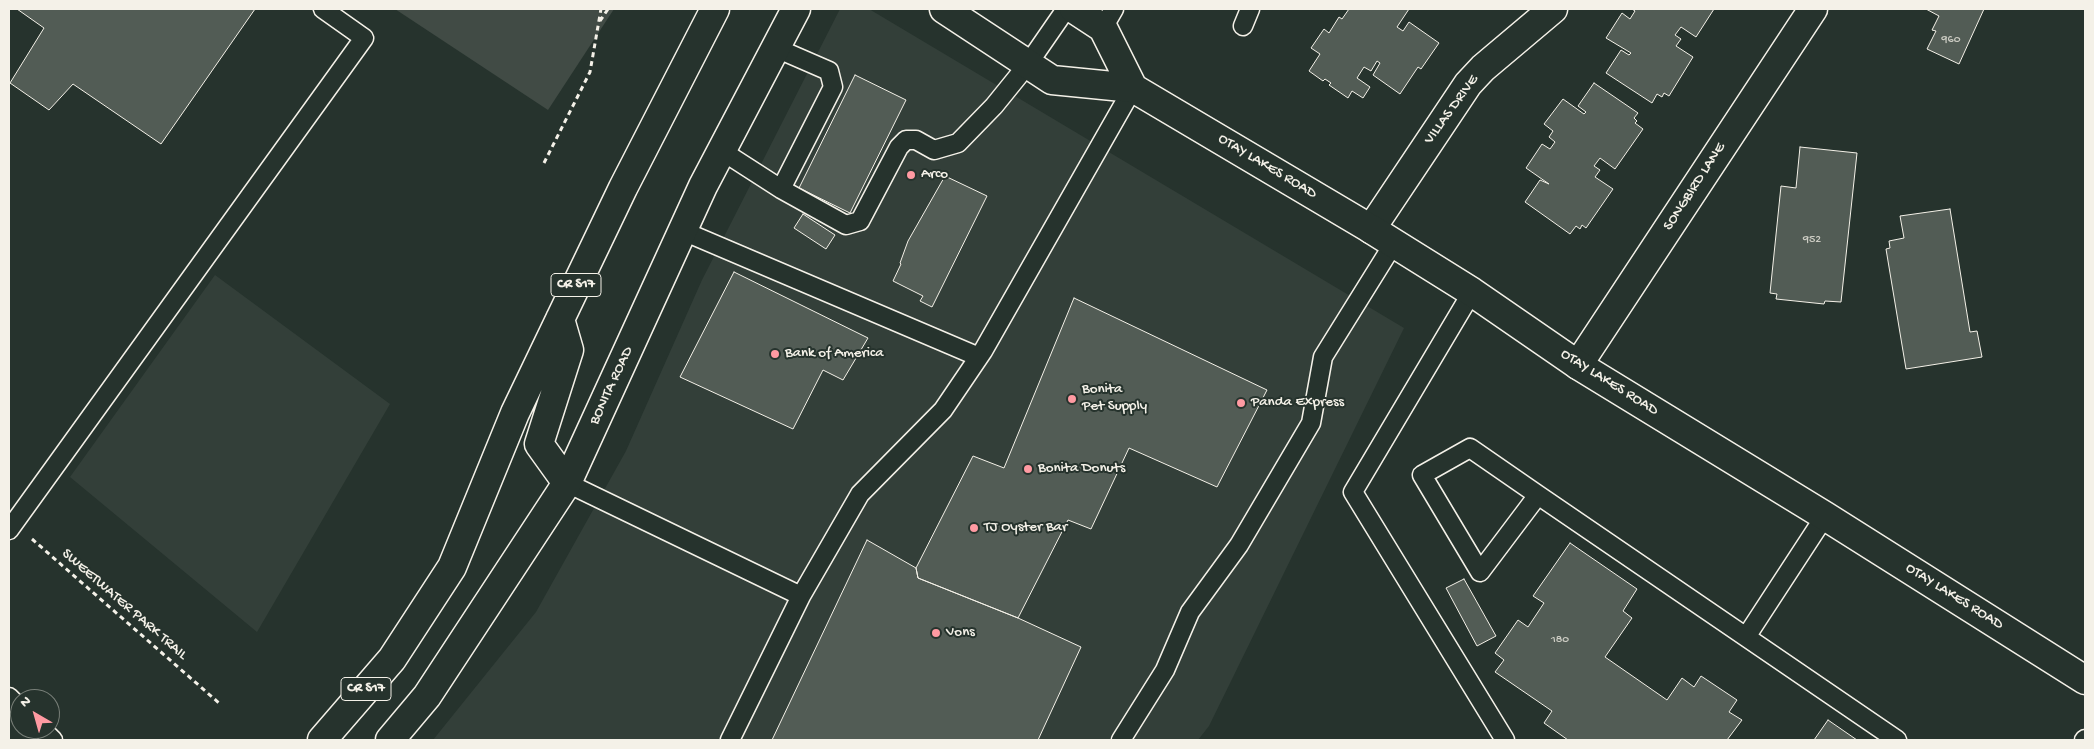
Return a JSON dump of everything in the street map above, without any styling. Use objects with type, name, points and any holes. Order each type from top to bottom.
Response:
[{"type":"main road","name":"CR S17","points":[[322,740],[392,660],[452,567],[515,413],[715,9]]},
{"type":"main road","name":"BONITA ROAD","points":[[390,740],[427,696],[567,482],[683,231],[722,151],[796,9]]},
{"type":"main road","name":"OTAY LAKES ROAD","points":[[944,9],[1052,80],[1133,88],[1394,243],[1472,292],[1578,365],[1825,516],[2085,680]]},
{"type":"main road","points":[[1074,9],[1109,18],[1133,88]]},
{"type":"main road","name":"VILLAS DRIVE","points":[[1371,229],[1468,84],[1483,68],[1553,9]]},
{"type":"main road","name":"SONGBIRD LANE","points":[[1578,365],[1813,9]]},
{"type":"main road","points":[[560,319],[569,350],[539,444],[567,482]]},
{"type":"lane","points":[[11,527],[364,38],[323,9]]},
{"type":"lane","points":[[722,151],[781,189],[846,225],[860,221],[899,147],[906,140],[916,140],[934,150],[958,143],[994,106],[1028,64],[1066,9]]},
{"type":"lane","points":[[1243,26],[1250,9]]},
{"type":"lane","points":[[776,48],[829,71],[833,87],[781,189]]},
{"type":"lane","points":[[730,740],[801,596],[860,494],[943,410],[979,357],[1133,88]]},
{"type":"lane","points":[[683,231],[979,357]]},
{"type":"lane","points":[[1121,740],[1165,670],[1190,612],[1239,545],[1311,423],[1323,357],[1394,243]]},
{"type":"lane","points":[[1472,292],[1353,492],[1505,740]]},
{"type":"lane","points":[[1538,495],[1480,572],[1422,476],[1470,448],[1897,740]]},
{"type":"lane","points":[[567,482],[801,596]]},
{"type":"lane","points":[[1746,637],[1825,516]]},
{"type":"path","points":[[544,163],[590,72],[602,9]]},
{"type":"path","points":[[599,23],[608,9]]},
{"type":"path","name":"SWEETWATER PARK TRAIL","points":[[11,527],[219,703]]},
{"type":"shaded area","points":[[395,9],[614,9],[548,110]]},
{"type":"shaded area","points":[[840,9],[869,9],[1404,328],[1209,726],[1198,740],[433,740],[536,612],[626,451],[702,280]]},
{"type":"shaded area","points":[[215,275],[390,404],[257,632],[70,477]]},
{"type":"building","points":[[17,9],[255,9],[161,144],[73,84],[49,110],[10,83],[44,28]]},
{"type":"building","points":[[1349,9],[1409,9],[1397,27],[1403,31],[1409,22],[1439,43],[1421,69],[1418,67],[1400,94],[1373,75],[1380,63],[1377,61],[1371,71],[1364,67],[1357,78],[1370,87],[1363,98],[1352,91],[1348,98],[1329,85],[1331,83],[1325,79],[1323,81],[1309,71],[1320,54],[1311,48],[1324,29],[1329,33],[1339,17],[1342,19]]},
{"type":"building","points":[[1632,9],[1714,9],[1696,37],[1681,27],[1675,35],[1681,39],[1676,46],[1693,57],[1669,96],[1664,93],[1662,97],[1657,94],[1652,103],[1606,73],[1621,50],[1629,55],[1631,53],[1606,38],[1622,13],[1630,19],[1635,11]]},
{"type":"building","points":[[1926,9],[1984,9],[1959,64],[1927,49],[1936,31],[1932,30],[1939,16]]},
{"type":"building","points":[[855,75],[906,100],[850,213],[799,188]]},
{"type":"building","points":[[1594,83],[1638,113],[1634,118],[1637,121],[1635,123],[1643,129],[1615,169],[1600,158],[1594,166],[1600,170],[1595,177],[1613,189],[1586,228],[1582,225],[1580,229],[1576,226],[1570,234],[1525,202],[1540,180],[1549,184],[1526,168],[1542,144],[1550,149],[1555,142],[1549,137],[1553,131],[1544,124],[1563,99],[1584,114],[1586,112],[1578,106]]},
{"type":"building","points":[[1800,147],[1857,153],[1841,302],[1825,301],[1824,304],[1776,299],[1777,294],[1770,293],[1781,186],[1796,188]]},
{"type":"building","points":[[945,176],[987,196],[932,307],[920,301],[923,296],[893,281],[901,264],[908,241]]},
{"type":"building","points":[[1950,209],[1970,332],[1977,331],[1982,357],[1906,369],[1886,249],[1890,248],[1889,241],[1904,238],[1900,216]]},
{"type":"building","points":[[803,214],[835,235],[826,249],[794,228]]},
{"type":"building","name":"Bank of America","points":[[734,272],[868,338],[843,380],[823,370],[793,429],[680,377]]},
{"type":"building","points":[[1074,298],[1267,390],[1217,487],[1129,448],[1091,529],[1068,520],[1018,618],[918,578],[916,568],[973,456],[1004,468]]},
{"type":"building","name":"Vons","points":[[867,540],[916,568],[918,578],[1018,618],[1081,647],[1038,740],[772,740]]},
{"type":"building","points":[[1570,543],[1637,589],[1623,611],[1632,618],[1605,657],[1667,700],[1682,678],[1694,687],[1701,676],[1737,700],[1729,712],[1742,720],[1727,740],[1568,740],[1544,723],[1552,711],[1495,672],[1504,660],[1495,653],[1518,620],[1528,627],[1544,603],[1533,596]]},
{"type":"building","points":[[1464,579],[1496,636],[1477,646],[1446,588]]},
{"type":"building","points":[[1828,720],[1857,740],[1814,740]]},
{"type":"place","name":"Arco","points":[[911,175]]},
{"type":"place","name":"Bank of America","points":[[775,354]]},
{"type":"place","name":"Bonita Pet Supply","points":[[1072,399]]},
{"type":"place","name":"Panda Express","points":[[1241,403]]},
{"type":"place","name":"Bonita Donuts","points":[[1028,469]]},
{"type":"place","name":"TJ Oyster Bar","points":[[974,528]]},
{"type":"place","name":"Vons","points":[[936,633]]}]
